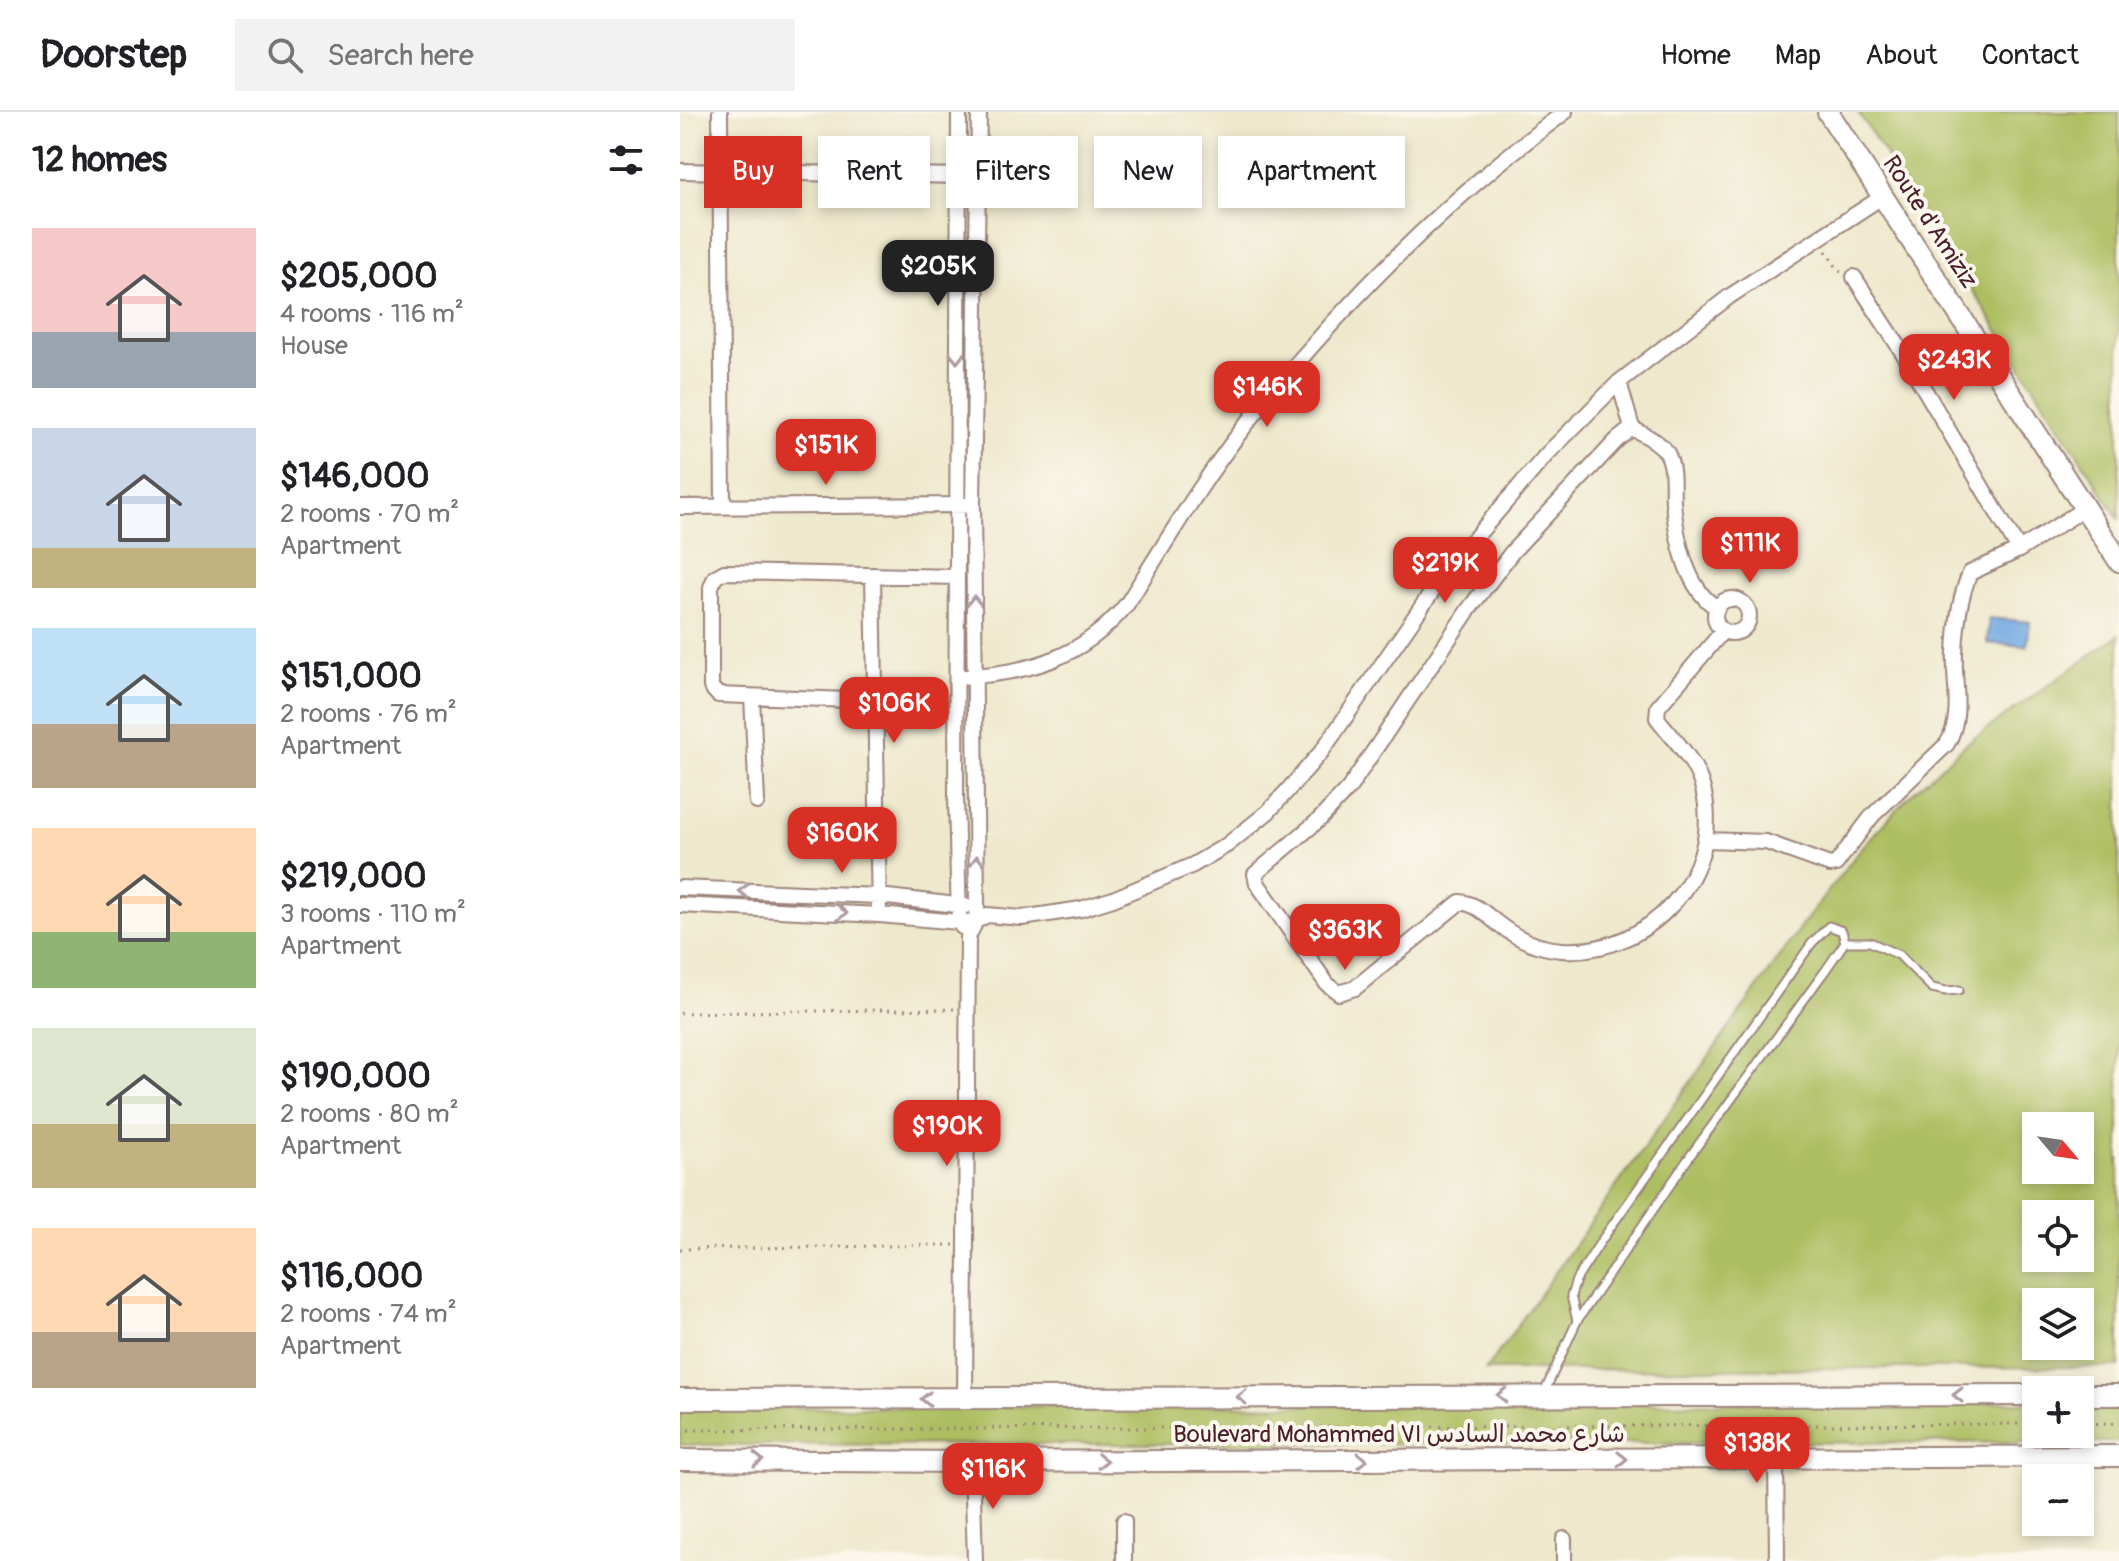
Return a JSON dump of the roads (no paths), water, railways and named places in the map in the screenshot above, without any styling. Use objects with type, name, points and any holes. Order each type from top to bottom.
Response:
[{"type":"main road","name":"Route d'Amiziz","points":[[1828,112],[2119,561]]},
{"type":"main road","name":"Boulevard Mohammed VI شارع محمد السادس","points":[[680,1399],[2022,1395]]},
{"type":"main road","points":[[2094,1395],[2119,1395]]},
{"type":"main road","name":"Boulevard Mohammed VI شارع محمد السادس","points":[[680,1460],[972,1462],[2119,1456]]},
{"type":"street","points":[[720,112],[720,136]]},
{"type":"street","points":[[958,136],[959,112]]},
{"type":"street","points":[[978,136],[979,112]]},
{"type":"street","points":[[957,677],[1019,671],[1064,656],[1082,646],[1114,620],[1244,427],[1315,345],[1397,254],[1465,190],[1565,112]]},
{"type":"street","points":[[680,171],[704,171]]},
{"type":"street","points":[[802,173],[946,176]]},
{"type":"street","points":[[680,888],[879,896],[959,905],[980,915],[1022,918],[1081,909],[1193,865],[1227,845],[1268,812],[1322,751],[1406,626],[1490,518],[1547,454],[1619,382],[1730,296],[1882,197]]},
{"type":"street","points":[[719,208],[723,507]]},
{"type":"street","points":[[957,208],[956,796],[959,922],[968,937]]},
{"type":"street","points":[[965,1399],[968,937],[980,915],[973,504],[977,208]]},
{"type":"street","points":[[1854,277],[1903,353],[2019,550]]},
{"type":"street","points":[[1619,382],[1632,428],[1658,443],[1672,465],[1678,539],[1704,600],[1717,608]]},
{"type":"street","points":[[1632,428],[1617,440],[1512,552],[1425,673],[1349,788],[1320,819],[1255,874],[1257,883],[1327,984],[1339,993],[1355,988],[1460,902],[1479,908],[1499,925],[1539,947],[1584,950],[1617,942],[1647,926],[1674,904],[1700,861],[1706,840],[1707,816],[1698,773],[1685,750],[1657,718],[1658,707],[1723,631]]},
{"type":"street","points":[[680,507],[973,504]]},
{"type":"street","points":[[1706,840],[1766,842],[1830,865],[1836,864],[1872,816],[1947,744],[1956,730],[1955,652],[1965,585],[1970,573],[2019,550],[2084,509]]},
{"type":"street","points":[[874,701],[718,695],[711,687],[711,587],[715,577],[724,572],[957,577]]},
{"type":"street","points":[[873,575],[879,915]]},
{"type":"street","points":[[1732,599],[1740,601],[1747,607],[1747,625],[1732,633],[1723,631],[1717,625],[1717,608],[1732,599]]},
{"type":"street","points":[[752,697],[757,802]]},
{"type":"street","points":[[680,905],[959,922],[980,915]]},
{"type":"street","points":[[1776,1458],[1777,1561]]},
{"type":"street","points":[[972,1462],[975,1561]]},
{"type":"street","points":[[1124,1521],[1124,1561]]},
{"type":"street","points":[[1564,1539],[1564,1561]]},
{"type":"lane","points":[[1577,1321],[1571,1296],[1576,1280],[1681,1125],[1812,943],[1829,926],[1842,931],[1845,942]]},
{"type":"lane","points":[[1845,942],[1870,942],[1899,955],[1932,988],[1959,990]]},
{"type":"lane","points":[[1544,1395],[1577,1321],[1690,1156],[1845,942]]},
{"type":"water","points":[[1989,618],[2030,622],[2027,646],[1987,643]]}]
